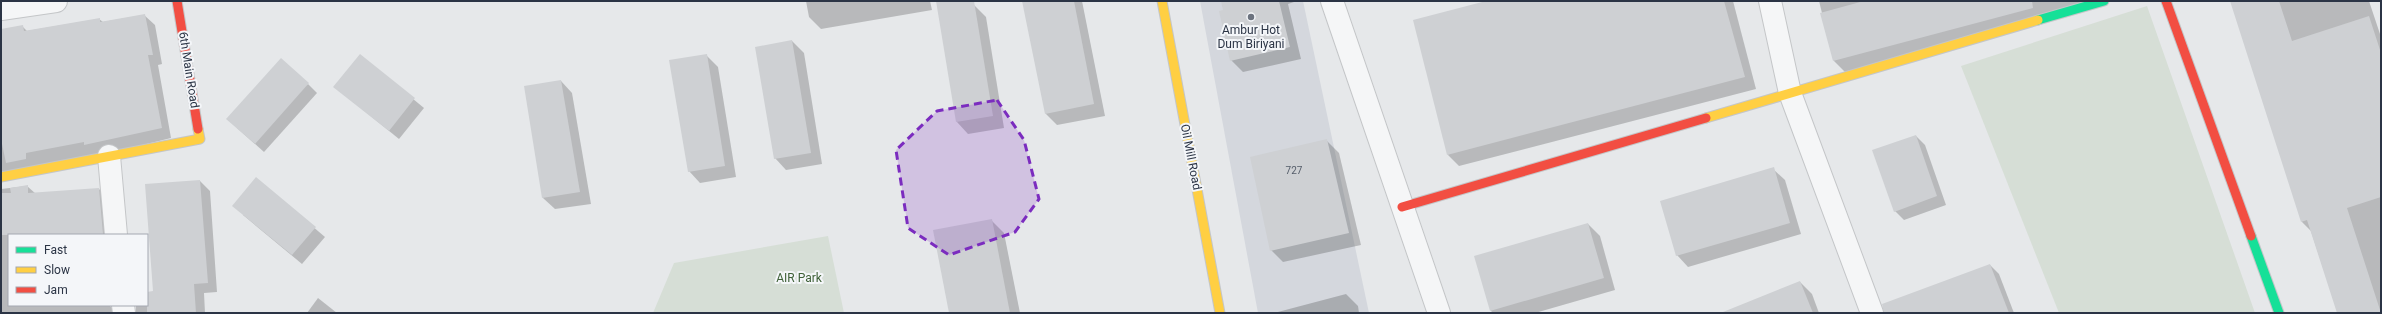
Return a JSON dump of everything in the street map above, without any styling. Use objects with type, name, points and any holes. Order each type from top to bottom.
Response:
[{"type":"street","points":[[1,9],[28,2],[56,1]]},
{"type":"street","name":"6th Main Road","points":[[109,156],[200,139],[177,1]]},
{"type":"street","name":"Oil Mill Road","points":[[1162,1],[1220,313]]},
{"type":"street","points":[[1332,1],[1439,313]]},
{"type":"street","points":[[1770,1],[1790,93],[1872,313]]},
{"type":"street","points":[[1402,207],[2104,1]]},
{"type":"street","points":[[2166,1],[2279,313]]},
{"type":"street","points":[[1,177],[109,156],[116,234]]},
{"type":"highlighted area","points":[[997,100],[1024,140],[1039,199],[1015,232],[949,255],[908,228],[896,150],[937,111]]},
{"type":"shaded area","points":[[1200,1],[1303,1],[1369,313],[1258,313]]},
{"type":"green space","points":[[2147,6],[2255,313],[2059,313],[1961,66]]},
{"type":"green space","name":"AIR Park","points":[[828,236],[844,313],[653,313],[674,263]]},
{"type":"building","points":[[936,1],[974,1],[993,116],[956,122]]},
{"type":"building","points":[[1022,1],[1074,1],[1094,104],[1045,114]]},
{"type":"building","points":[[1221,1],[1279,1],[1290,47],[1230,61],[1219,11],[1223,10]]},
{"type":"building","points":[[1486,1],[1724,1],[1745,77],[1447,155],[1413,20]]},
{"type":"building","points":[[1864,1],[2032,1],[2033,8],[1833,61],[1820,13]]},
{"type":"building","points":[[2230,1],[2279,1],[2292,41],[2369,16],[2381,53],[2381,197],[2347,208],[2381,313],[2337,313],[2307,220],[2301,222]]},
{"type":"building","points":[[145,14],[153,55],[148,55],[162,128],[84,145],[84,142],[26,153],[26,159],[6,163],[1,139],[1,29],[23,25],[24,31],[100,18],[100,22]]},
{"type":"building","points":[[792,40],[811,153],[774,159],[755,47]]},
{"type":"building","points":[[360,54],[415,98],[389,131],[333,87]]},
{"type":"building","points":[[707,54],[725,166],[688,172],[669,60]]},
{"type":"building","points":[[281,58],[309,83],[255,144],[226,119]]},
{"type":"building","points":[[561,80],[580,192],[542,198],[524,86]]},
{"type":"building","points":[[1916,135],[1937,196],[1894,212],[1872,150]]},
{"type":"building","points":[[1327,139],[1349,233],[1270,251],[1250,157]]},
{"type":"building","points":[[1774,167],[1790,223],[1676,256],[1660,201]]},
{"type":"building","points":[[256,177],[316,227],[292,255],[232,206]]},
{"type":"building","points":[[200,180],[208,283],[194,284],[196,313],[147,313],[148,292],[153,291],[145,184]]},
{"type":"building","points":[[28,185],[28,193],[99,188],[103,234],[1,235],[1,193],[11,193],[10,188]]},
{"type":"building","points":[[992,219],[1010,313],[949,313],[933,230]]},
{"type":"building","points":[[1588,223],[1604,278],[1490,311],[1474,256]]},
{"type":"building","points":[[1990,264],[2009,313],[1884,313],[1882,304]]},
{"type":"building","points":[[1800,281],[1813,313],[1723,312]]},
{"type":"traffic: fast","points":[[2038,20],[2104,1]]},
{"type":"traffic: fast","points":[[2251,236],[2279,313]]},
{"type":"traffic: slow","points":[[1162,1],[1220,313]]},
{"type":"traffic: slow","points":[[1706,118],[2038,20]]},
{"type":"traffic: slow","points":[[1,177],[200,139],[198,129]]},
{"type":"traffic: jam","points":[[177,1],[198,129]]},
{"type":"traffic: jam","points":[[2166,1],[2251,236]]},
{"type":"traffic: jam","points":[[1402,207],[1706,118]]},
{"type":"place","name":"Ambur Hot Dum Biriyani","points":[[1251,17]]}]
